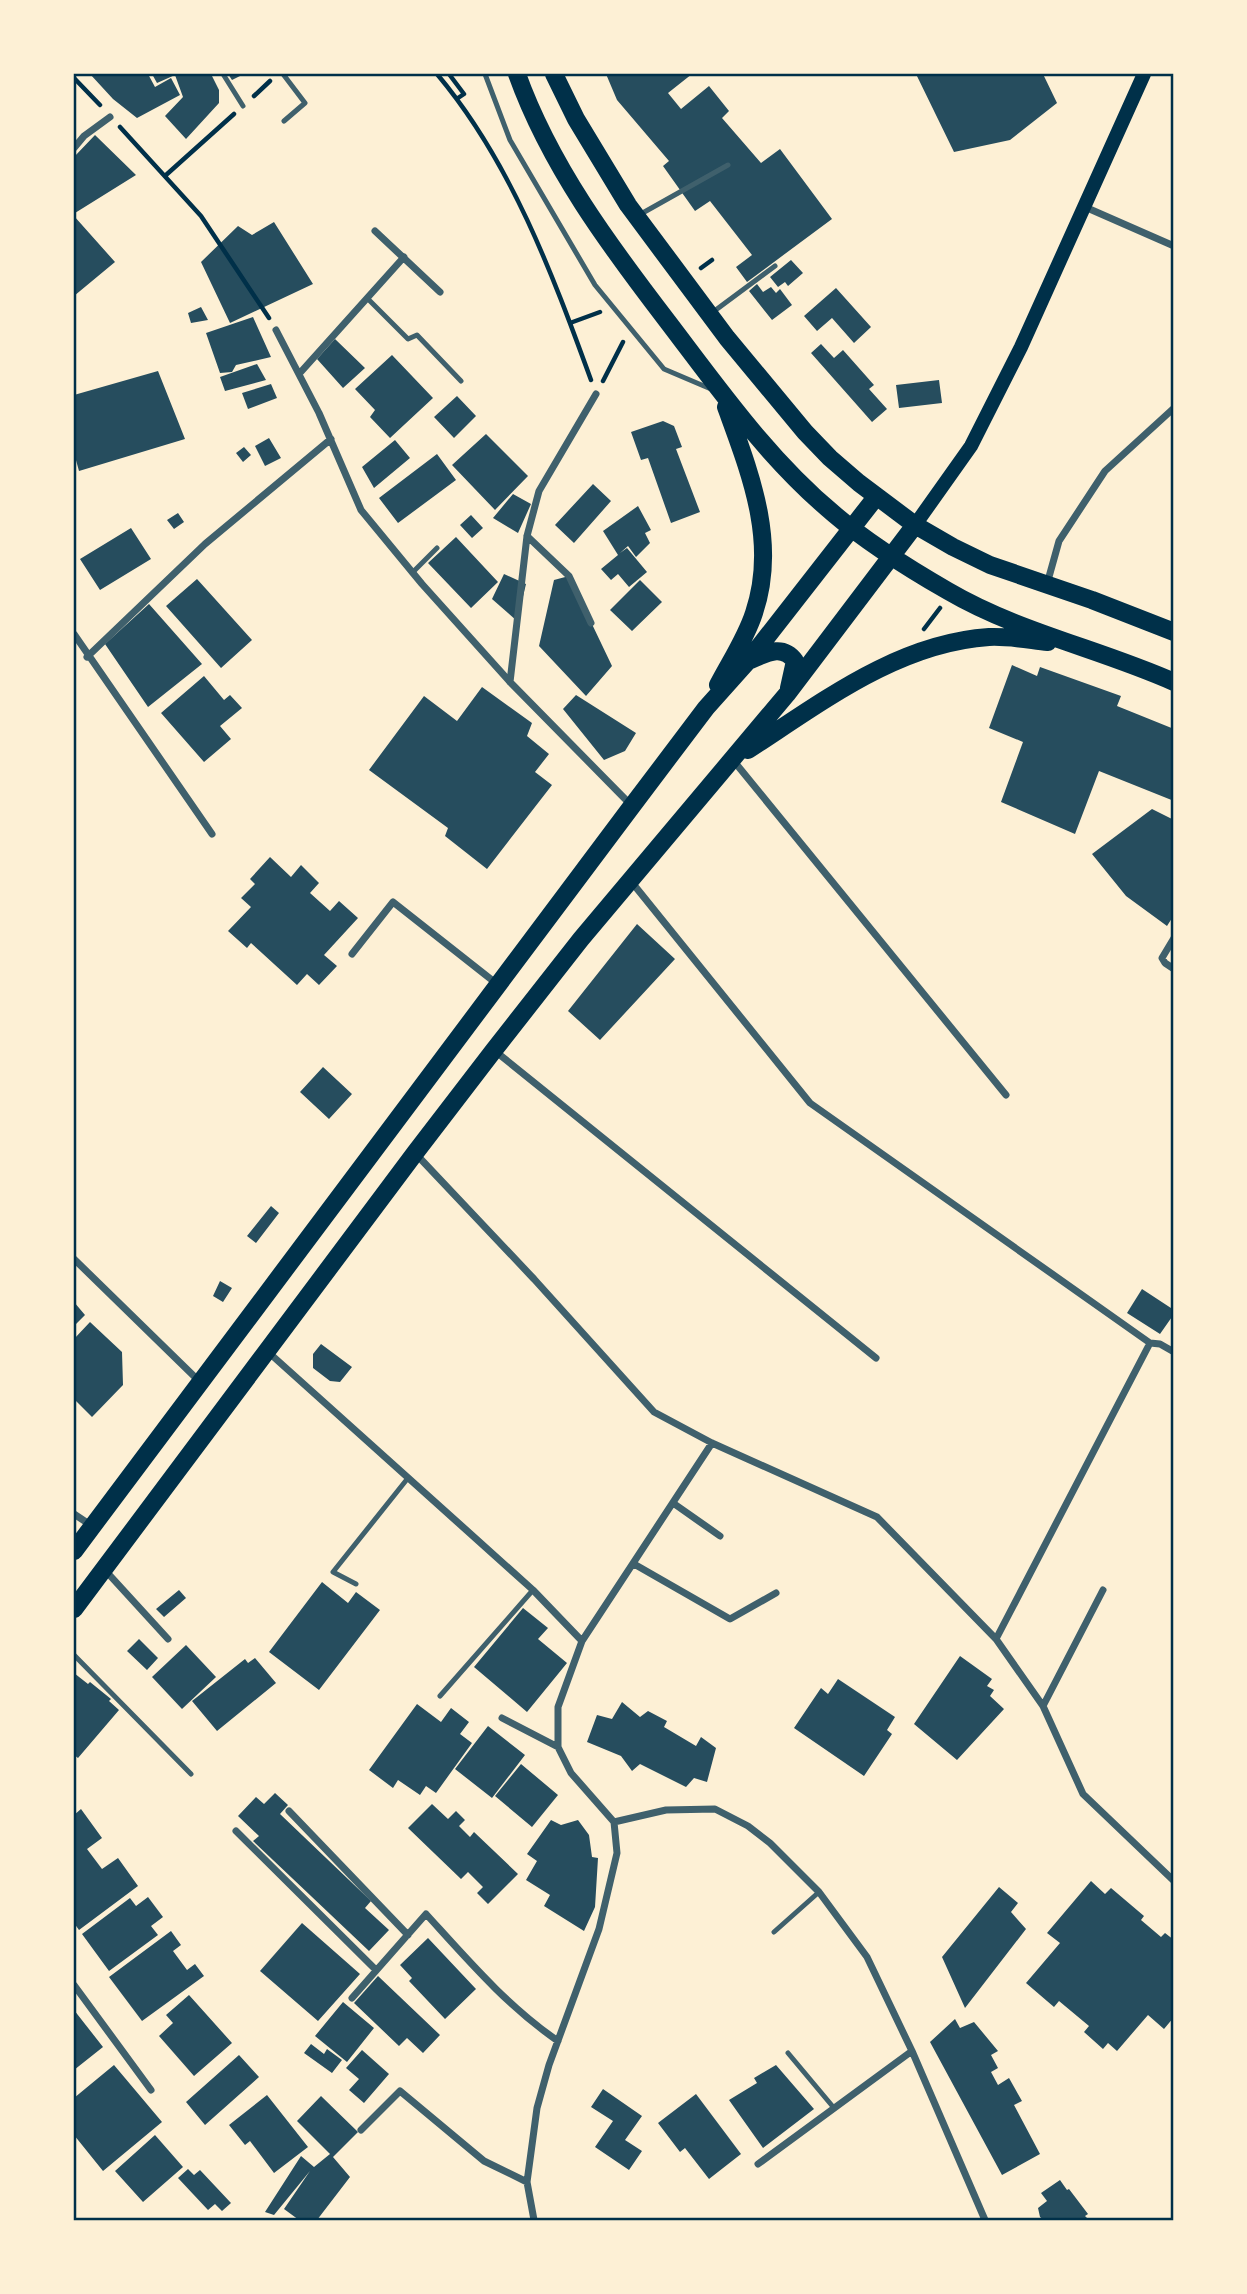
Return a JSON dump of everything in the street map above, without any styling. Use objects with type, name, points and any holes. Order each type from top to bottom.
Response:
[{"type":"main road","points":[[517,74],[571,186],[608,243],[721,393],[775,455],[832,513],[891,557],[951,593],[1072,645],[1141,667],[1174,682]]},
{"type":"main road","points":[[554,74],[576,119],[636,217],[709,315],[805,432],[830,458],[876,497],[953,548],[989,565],[1174,632]]},
{"type":"main road","points":[[74,1609],[494,1050],[630,880],[787,694],[971,446],[1021,347],[1144,74]]},
{"type":"main road","points":[[706,708],[754,615],[765,559],[762,520],[752,482],[721,393]]},
{"type":"main road","points":[[74,1551],[706,708],[748,661],[876,497]]},
{"type":"main road","points":[[733,760],[860,678],[909,656],[958,641],[991,637],[1072,645]]},
{"type":"main road","points":[[748,661],[772,651],[782,650],[789,653],[795,661],[787,694]]},
{"type":"street","points":[[74,148],[84,136],[110,117]]},
{"type":"street","points":[[1085,207],[1174,246]]},
{"type":"street","points":[[375,231],[440,292]]},
{"type":"street","points":[[299,374],[404,257]]},
{"type":"street","points":[[276,330],[331,439],[361,510],[412,573],[510,682],[632,806]]},
{"type":"street","points":[[510,682],[527,536],[540,491],[596,394]]},
{"type":"street","points":[[1046,584],[1059,541],[1105,471],[1174,408]]},
{"type":"street","points":[[87,657],[205,544],[331,439]]},
{"type":"street","points":[[527,536],[569,576],[592,623]]},
{"type":"street","points":[[74,634],[87,657],[212,834]]},
{"type":"street","points":[[733,760],[1006,1095]]},
{"type":"street","points":[[630,880],[810,1103],[1150,1343],[1160,1344],[1174,1352]]},
{"type":"street","points":[[352,954],[393,902],[497,984]]},
{"type":"street","points":[[1174,938],[1162,958],[1174,969]]},
{"type":"street","points":[[494,1050],[876,1358]]},
{"type":"street","points":[[415,1153],[654,1412],[712,1443],[877,1517],[996,1639],[1043,1706],[1083,1794],[1174,1881]]},
{"type":"street","points":[[74,1259],[200,1382]]},
{"type":"street","points":[[996,1639],[1150,1343]]},
{"type":"street","points":[[266,1350],[533,1590],[582,1641]]},
{"type":"street","points":[[534,2221],[527,2182],[537,2108],[558,2040],[599,1929],[617,1853],[614,1822],[571,1773],[558,1747],[558,1707],[582,1641],[712,1443]]},
{"type":"street","points":[[673,1503],[720,1536]]},
{"type":"street","points":[[74,1514],[92,1526]]},
{"type":"street","points":[[634,1564],[730,1619],[776,1593]]},
{"type":"street","points":[[103,1569],[168,1639]]},
{"type":"street","points":[[1043,1706],[1103,1590]]},
{"type":"street","points":[[502,1718],[558,1747]]},
{"type":"street","points":[[614,1822],[666,1810],[715,1809],[748,1825],[819,1892],[867,1957],[912,2051],[985,2221]]},
{"type":"street","points":[[289,1811],[408,1935]]},
{"type":"street","points":[[236,1831],[376,1970]]},
{"type":"street","points":[[352,1998],[426,1914],[489,1983],[541,2029],[558,2040]]},
{"type":"street","points":[[74,1985],[152,2090]]},
{"type":"street","points":[[758,2164],[912,2051]]},
{"type":"street","points":[[361,2130],[400,2091],[484,2161],[527,2182]]},
{"type":"lane","points":[[223,74],[243,106]]},
{"type":"lane","points":[[281,74],[305,103],[284,121]]},
{"type":"lane","points":[[485,74],[510,139],[595,285],[664,369],[721,393]]},
{"type":"lane","points":[[636,217],[727,165]]},
{"type":"lane","points":[[709,315],[775,266]]},
{"type":"lane","points":[[367,298],[408,339],[417,335],[461,381]]},
{"type":"lane","points":[[412,573],[437,548]]},
{"type":"lane","points":[[356,1584],[333,1572],[408,1478]]},
{"type":"lane","points":[[440,1696],[533,1590]]},
{"type":"lane","points":[[74,1655],[191,1774]]},
{"type":"lane","points":[[774,1932],[819,1892]]},
{"type":"lane","points":[[788,2053],[834,2108]]},
{"type":"path","points":[[166,175],[281,74]]},
{"type":"path","points":[[437,74],[458,98],[506,175],[534,234],[596,394]]},
{"type":"path","points":[[449,74],[464,94],[458,98]]},
{"type":"path","points":[[74,78],[201,216],[276,330]]},
{"type":"path","points":[[570,323],[580,319]]},
{"type":"building","points":[[90,74],[148,74],[155,87],[171,78],[180,95],[137,118],[113,99]]},
{"type":"building","points":[[152,74],[211,74],[219,90],[219,103],[186,139],[165,116],[183,97],[175,75],[157,83]]},
{"type":"building","points":[[228,74],[244,74],[232,80]]},
{"type":"building","points":[[606,74],[692,74],[668,93],[681,109],[709,86],[729,111],[722,118],[761,163],[780,149],[832,219],[747,282],[736,267],[752,255],[710,201],[695,211],[663,166],[669,161],[617,100]]},
{"type":"building","points":[[916,74],[1043,74],[1057,103],[1010,140],[954,152]]},
{"type":"building","points":[[95,135],[136,175],[75,213],[74,157]]},
{"type":"building","points":[[74,216],[115,262],[74,296]]},
{"type":"building","points":[[274,222],[313,284],[230,323],[201,262],[238,226],[252,235]]},
{"type":"building","points":[[791,260],[803,273],[788,286],[785,282],[778,287],[770,277]]},
{"type":"building","points":[[757,284],[763,292],[771,287],[776,293],[780,289],[792,305],[772,320],[749,291]]},
{"type":"building","points":[[836,288],[871,327],[854,343],[832,318],[817,331],[804,316]]},
{"type":"building","points":[[201,307],[208,320],[191,323],[188,313]]},
{"type":"building","points":[[253,317],[271,357],[236,365],[232,372],[220,373],[206,333]]},
{"type":"building","points":[[335,339],[365,368],[343,388],[317,359]]},
{"type":"building","points":[[821,344],[834,358],[843,350],[874,385],[869,389],[887,409],[872,422],[811,353]]},
{"type":"building","points":[[392,355],[433,398],[390,438],[370,417],[375,410],[355,389]]},
{"type":"building","points":[[257,364],[266,380],[225,391],[220,377]]},
{"type":"building","points":[[158,371],[185,439],[79,471],[74,453],[74,395]]},
{"type":"building","points":[[939,380],[942,403],[899,408],[896,385]]},
{"type":"building","points":[[271,384],[277,398],[248,409],[242,393]]},
{"type":"building","points":[[457,396],[476,416],[454,438],[434,417]]},
{"type":"building","points":[[663,421],[674,426],[682,447],[676,449],[700,512],[671,523],[648,458],[641,460],[631,432]]},
{"type":"building","points":[[486,434],[528,476],[495,510],[452,465]]},
{"type":"building","points":[[269,438],[281,458],[265,466],[255,446]]},
{"type":"building","points":[[395,440],[410,458],[374,488],[362,467]]},
{"type":"building","points":[[244,447],[251,455],[243,462],[236,453]]},
{"type":"building","points":[[437,454],[456,480],[398,523],[379,498]]},
{"type":"building","points":[[593,484],[611,501],[574,543],[555,525]]},
{"type":"building","points":[[513,494],[531,504],[518,533],[493,518]]},
{"type":"building","points":[[638,506],[651,530],[645,533],[650,543],[636,557],[628,546],[620,553],[627,548],[647,572],[629,587],[618,574],[611,580],[601,569],[618,555],[603,531]]},
{"type":"building","points":[[178,513],[184,522],[174,529],[167,520]]},
{"type":"building","points":[[471,515],[483,528],[472,538],[460,525]]},
{"type":"building","points":[[131,528],[151,559],[100,590],[80,559]]},
{"type":"building","points":[[456,537],[498,582],[471,608],[428,563]]},
{"type":"building","points":[[504,574],[526,584],[517,621],[492,599]]},
{"type":"building","points":[[569,576],[612,666],[586,696],[539,646],[554,580]]},
{"type":"building","points":[[197,579],[252,640],[221,668],[166,606]]},
{"type":"building","points":[[640,580],[662,602],[632,631],[610,610]]},
{"type":"building","points":[[149,604],[202,664],[148,707],[105,644]]},
{"type":"building","points":[[1012,665],[1037,676],[1040,667],[1121,696],[1117,706],[1174,729],[1174,801],[1099,771],[1075,834],[1001,802],[1023,742],[989,728]]},
{"type":"building","points":[[204,676],[224,700],[230,695],[242,708],[220,726],[231,739],[204,762],[161,713]]},
{"type":"building","points":[[482,687],[532,723],[527,736],[549,754],[535,772],[552,785],[487,869],[445,836],[448,828],[369,770],[424,696],[457,721]]},
{"type":"building","points":[[576,695],[636,733],[625,751],[604,760],[563,709]]},
{"type":"building","points":[[1152,809],[1174,820],[1174,915],[1167,926],[1126,896],[1092,854]]},
{"type":"building","points":[[270,857],[291,877],[301,865],[319,883],[310,893],[330,911],[339,901],[358,918],[324,955],[337,966],[319,985],[307,974],[297,985],[251,943],[247,948],[228,931],[251,907],[241,898],[255,884],[250,879]]},
{"type":"building","points":[[637,924],[675,959],[600,1040],[568,1011]]},
{"type":"building","points":[[323,1067],[352,1094],[329,1119],[300,1092]]},
{"type":"building","points":[[271,1206],[279,1213],[256,1243],[247,1236]]},
{"type":"building","points":[[220,1281],[232,1288],[223,1302],[213,1296]]},
{"type":"building","points":[[1142,1289],[1174,1310],[1160,1334],[1127,1313]]},
{"type":"building","points":[[74,1302],[85,1315],[74,1326]]},
{"type":"building","points":[[90,1322],[122,1352],[123,1385],[92,1417],[74,1399],[74,1339]]},
{"type":"building","points":[[321,1344],[352,1367],[340,1382],[330,1381],[313,1368],[313,1354]]},
{"type":"building","points":[[322,1582],[348,1603],[356,1592],[380,1610],[319,1690],[269,1652]]},
{"type":"building","points":[[179,1590],[186,1598],[164,1617],[156,1609]]},
{"type":"building","points":[[523,1608],[548,1628],[538,1639],[567,1663],[527,1712],[474,1667]]},
{"type":"building","points":[[139,1639],[158,1658],[147,1670],[127,1651]]},
{"type":"building","points":[[186,1645],[216,1677],[182,1709],[152,1677]]},
{"type":"building","points":[[960,1656],[992,1679],[987,1686],[994,1690],[990,1696],[1004,1709],[957,1760],[914,1724]]},
{"type":"building","points":[[255,1658],[276,1683],[217,1731],[192,1701],[245,1659],[248,1663]]},
{"type":"building","points":[[74,1673],[111,1699],[109,1701],[119,1710],[78,1758],[74,1755]]},
{"type":"building","points":[[838,1679],[895,1717],[887,1730],[892,1734],[864,1776],[794,1728],[821,1688],[828,1694]]},
{"type":"building","points":[[622,1702],[640,1717],[648,1711],[667,1721],[664,1727],[696,1746],[701,1737],[716,1748],[707,1782],[694,1778],[686,1787],[640,1764],[632,1771],[621,1756],[587,1742],[597,1715],[612,1719]]},
{"type":"building","points":[[417,1704],[441,1722],[451,1708],[469,1722],[460,1734],[472,1743],[436,1793],[426,1786],[420,1795],[398,1780],[393,1788],[369,1770]]},
{"type":"building","points":[[488,1726],[525,1755],[492,1798],[455,1769]]},
{"type":"building","points":[[521,1764],[558,1795],[532,1827],[495,1796]]},
{"type":"building","points":[[275,1793],[288,1805],[280,1814],[371,1901],[365,1908],[389,1930],[369,1951],[253,1841],[259,1836],[238,1816],[256,1797],[264,1804]]},
{"type":"building","points":[[432,1804],[448,1819],[456,1811],[465,1820],[459,1826],[470,1837],[474,1832],[518,1874],[488,1904],[477,1893],[483,1887],[468,1872],[461,1879],[408,1828]]},
{"type":"building","points":[[81,1809],[102,1838],[87,1849],[102,1869],[118,1858],[138,1886],[79,1930],[74,1923],[74,1815]]},
{"type":"building","points":[[551,1820],[561,1825],[578,1820],[589,1835],[592,1857],[598,1858],[595,1907],[584,1931],[544,1906],[550,1895],[526,1880],[537,1861],[527,1854]]},
{"type":"building","points":[[1091,1881],[1105,1894],[1111,1888],[1144,1916],[1141,1920],[1161,1937],[1165,1933],[1174,1940],[1174,2017],[1164,2029],[1148,2015],[1117,2051],[1108,2043],[1103,2049],[1084,2032],[1089,2026],[1059,2001],[1054,2007],[1026,1983],[1060,1943],[1047,1933]]},
{"type":"building","points":[[999,1887],[1018,1903],[1011,1912],[1026,1929],[965,2008],[942,1957]]},
{"type":"building","points":[[148,1897],[163,1917],[151,1926],[158,1935],[109,1971],[82,1934],[130,1898],[136,1906]]},
{"type":"building","points":[[302,1923],[360,1974],[318,2021],[260,1971]]},
{"type":"building","points":[[171,1931],[181,1945],[173,1951],[187,1970],[195,1964],[204,1976],[142,2021],[109,1977]]},
{"type":"building","points":[[428,1938],[476,1989],[445,2019],[409,1981],[412,1978],[400,1965]]},
{"type":"building","points":[[378,1976],[440,2035],[423,2053],[407,2038],[399,2046],[354,2003]]},
{"type":"building","points":[[189,1995],[232,2043],[194,2076],[159,2036],[173,2023],[166,2015]]},
{"type":"building","points":[[343,2002],[374,2028],[347,2062],[315,2036]]},
{"type":"building","points":[[74,2010],[103,2047],[74,2070]]},
{"type":"building","points":[[955,2019],[960,2028],[974,2022],[998,2051],[991,2055],[998,2068],[991,2072],[998,2085],[1009,2078],[1022,2101],[1014,2105],[1040,2154],[1002,2175],[930,2042]]},
{"type":"building","points":[[311,2044],[324,2054],[327,2049],[342,2060],[332,2073],[304,2053]]},
{"type":"building","points":[[362,2050],[389,2074],[364,2103],[349,2090],[359,2079],[346,2068]]},
{"type":"building","points":[[239,2055],[259,2077],[205,2125],[186,2102]]},
{"type":"building","points":[[114,2065],[162,2122],[103,2171],[74,2135],[74,2098]]},
{"type":"building","points":[[776,2065],[814,2109],[763,2148],[729,2100],[757,2083],[754,2078]]},
{"type":"building","points":[[603,2089],[642,2116],[625,2140],[642,2151],[629,2170],[595,2147],[613,2121],[591,2107]]},
{"type":"building","points":[[696,2094],[741,2154],[709,2179],[685,2148],[680,2152],[658,2123]]},
{"type":"building","points":[[267,2095],[308,2147],[274,2173],[250,2141],[245,2145],[229,2125]]},
{"type":"building","points":[[321,2096],[358,2132],[333,2157],[350,2177],[317,2220],[299,2220],[284,2209],[310,2171],[274,2215],[265,2212],[301,2156],[314,2167],[330,2154],[297,2121]]},
{"type":"building","points":[[155,2135],[183,2167],[143,2202],[115,2171]]},
{"type":"building","points":[[188,2169],[194,2175],[200,2170],[231,2203],[222,2211],[215,2204],[208,2210],[178,2178]]},
{"type":"building","points":[[1060,2180],[1088,2214],[1085,2216],[1089,2220],[1044,2220],[1040,2217],[1038,2208],[1047,2201],[1041,2193]]}]
